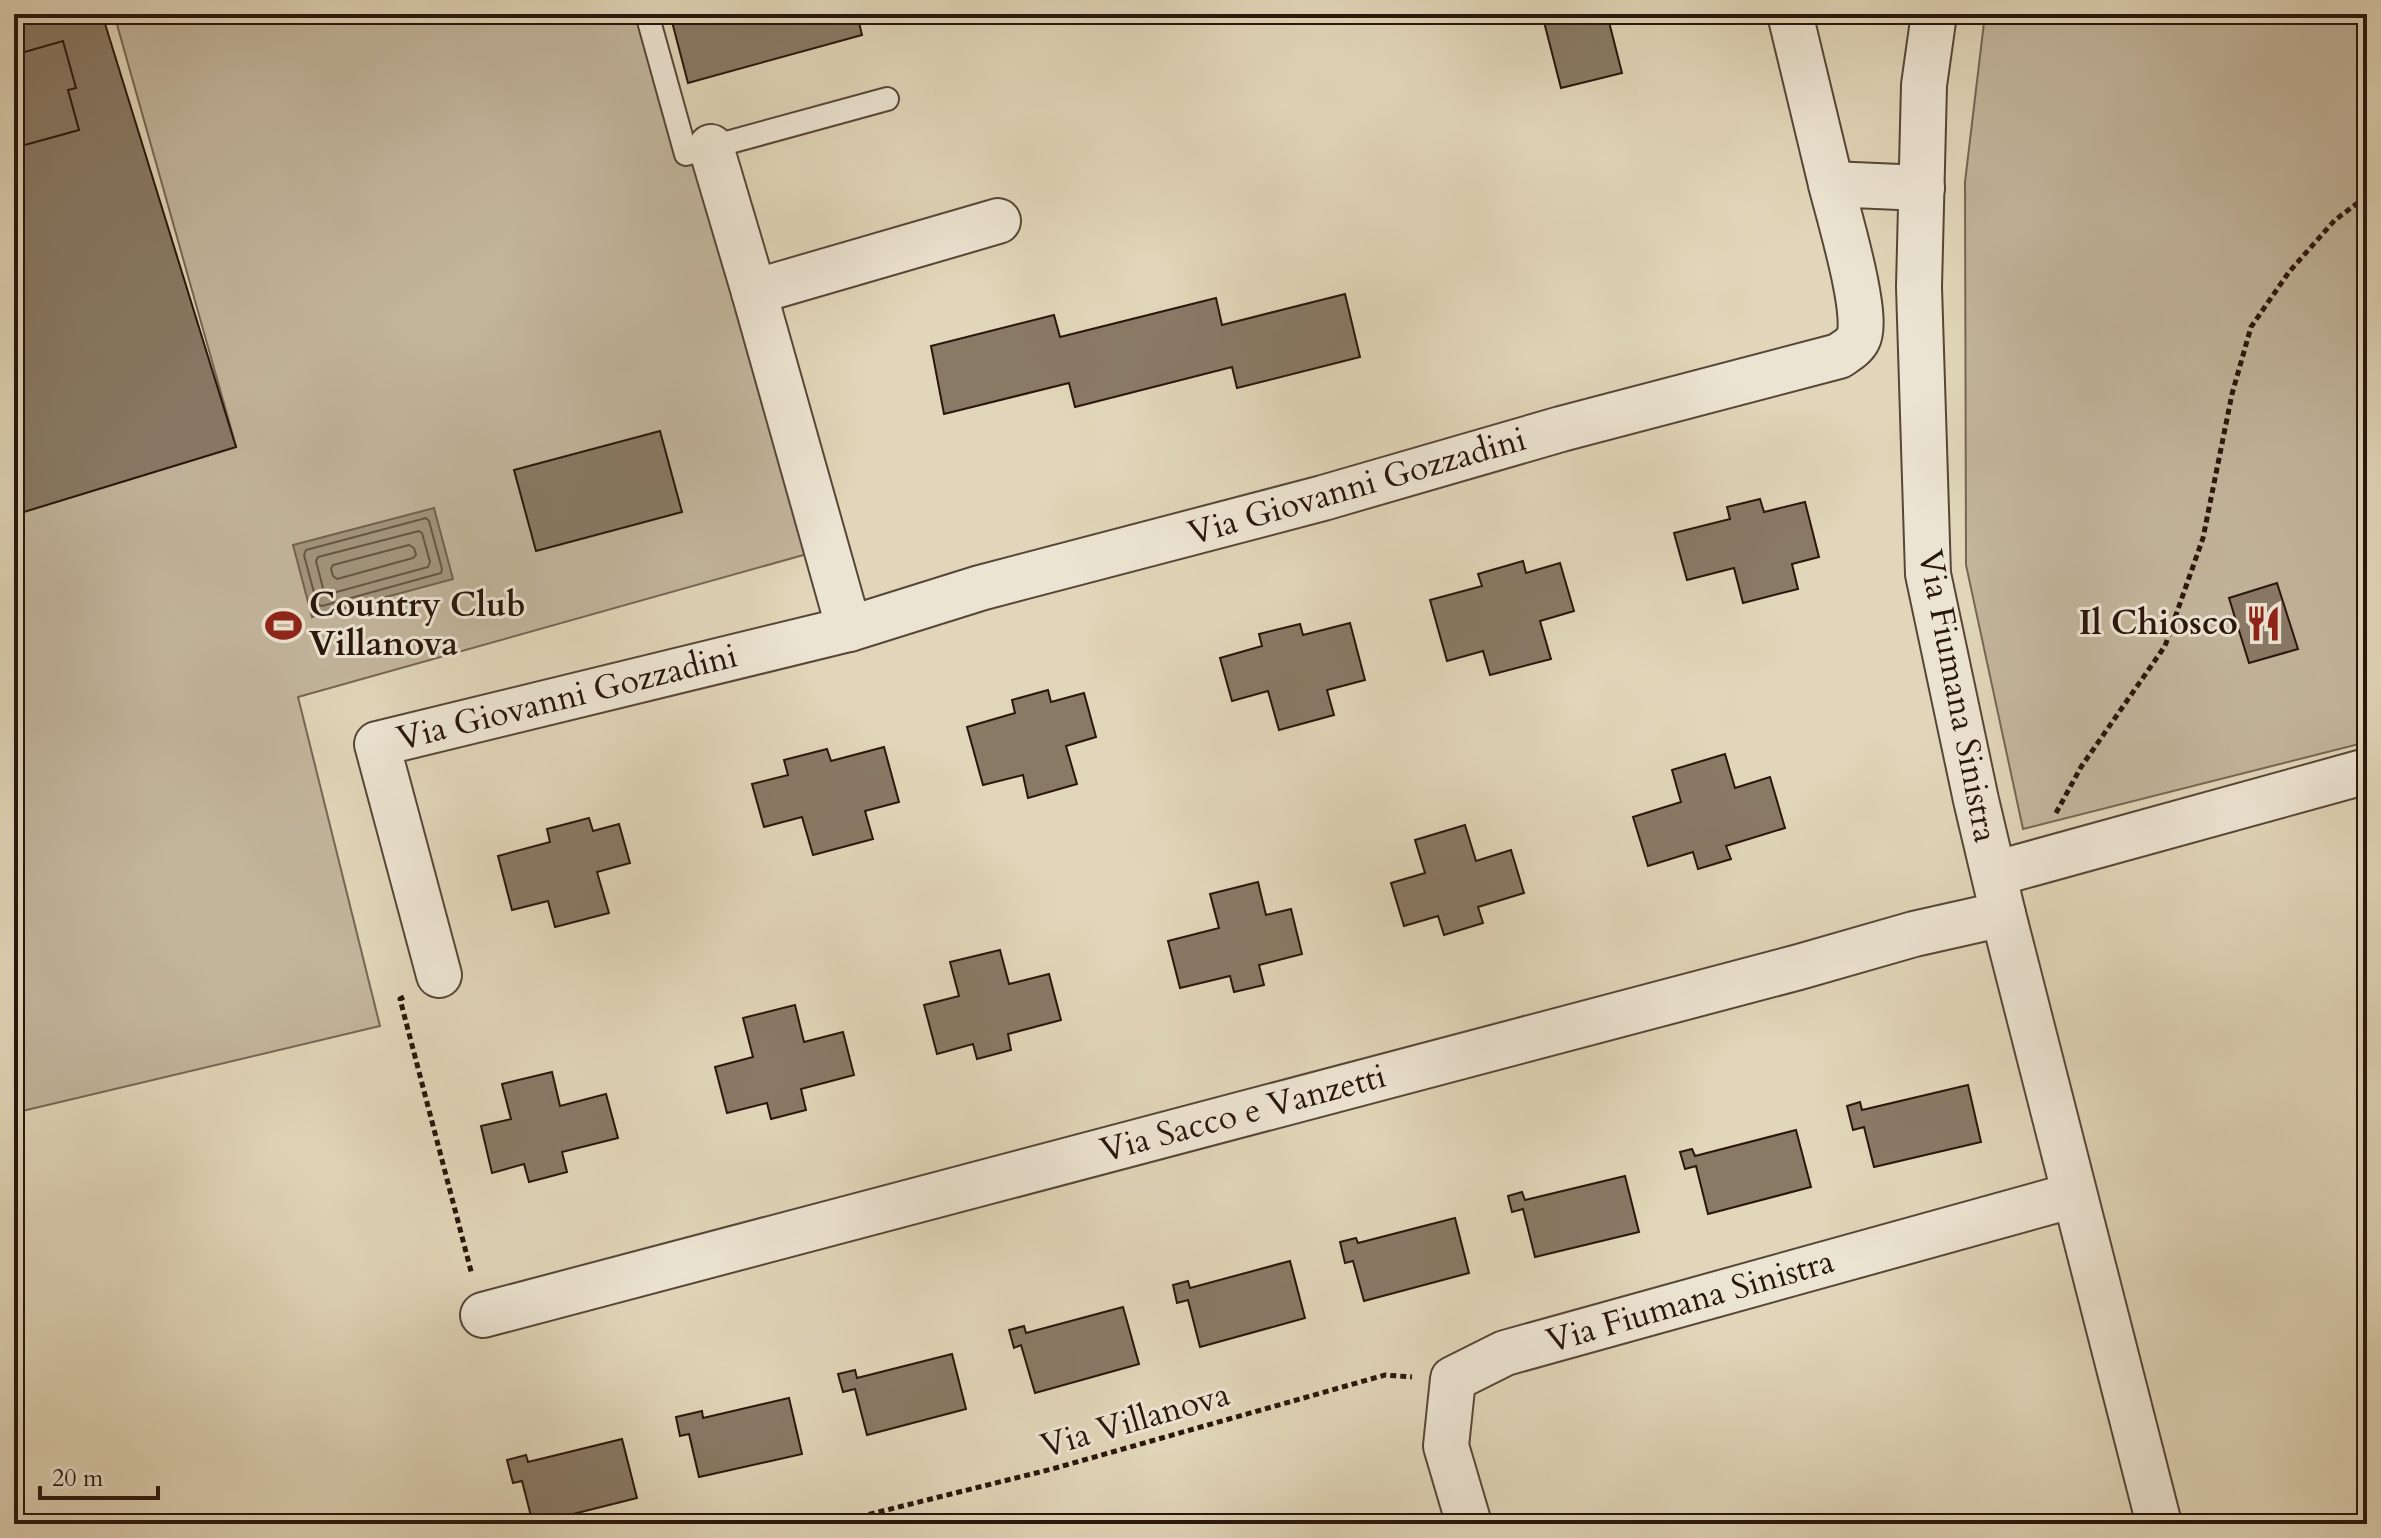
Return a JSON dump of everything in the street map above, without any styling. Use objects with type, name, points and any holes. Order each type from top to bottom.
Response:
[{"type":"street","points":[[1790,14],[1831,184],[1922,188]]},
{"type":"street","name":"Via Fiumana Sinistra","points":[[1934,14],[1924,85],[1919,303],[1928,574],[1998,894],[2159,1524]]},
{"type":"street","points":[[711,147],[849,629]]},
{"type":"street","name":"Via Giovanni Gozzadini","points":[[439,975],[377,744],[849,629],[980,588],[1323,498],[1561,429],[1839,356],[1859,338],[1862,314],[1831,184]]},
{"type":"street","points":[[754,292],[998,221]]},
{"type":"street","name":"Via Sacco e Vanzetti","points":[[483,1315],[1914,934],[1998,894],[2037,862],[2367,771]]},
{"type":"street","name":"Via Fiumana Sinistra","points":[[1453,1379],[1505,1353],[2074,1195]]},
{"type":"street","points":[[1453,1379],[1446,1446],[1469,1524]]},
{"type":"lane","points":[[647,14],[686,154],[887,99]]},
{"type":"path","points":[[2037,862],[2051,823],[2081,767],[2165,646],[2203,538],[2232,394],[2251,327],[2289,272],[2335,220],[2367,196]]},
{"type":"path","points":[[439,975],[400,999],[483,1315]]},
{"type":"path","name":"Via Villanova","points":[[830,1524],[1052,1469],[1385,1375],[1453,1379]]},
{"type":"shaded area","name":"Country Club Villanova","points":[[114,14],[656,14],[807,554],[298,697],[380,1026],[14,1113],[14,515],[236,446]]},
{"type":"shaded area","points":[[1985,14],[2367,14],[2367,742],[2023,829],[1966,565],[1965,182]]},
{"type":"water","points":[[434,508],[453,579],[312,617],[293,545]]},
{"type":"building","points":[[14,14],[102,14],[236,447],[14,515]]},
{"type":"building","points":[[670,14],[857,14],[862,35],[688,83]]},
{"type":"building","points":[[1542,14],[1607,14],[1622,73],[1561,88]]},
{"type":"building","points":[[63,41],[76,88],[68,90],[79,130],[14,148],[14,55]]},
{"type":"building","points":[[1345,294],[1360,357],[1237,388],[1232,367],[1075,407],[1069,383],[944,414],[931,346],[1054,315],[1060,337],[1216,298],[1222,325]]},
{"type":"building","points":[[660,431],[682,512],[536,551],[514,470]]},
{"type":"building","points":[[1760,499],[1764,512],[1805,502],[1819,557],[1792,564],[1798,589],[1743,603],[1734,568],[1687,580],[1674,533],[1730,519],[1727,507]]},
{"type":"building","points":[[1523,561],[1526,573],[1560,563],[1574,611],[1540,621],[1551,659],[1490,675],[1483,651],[1447,661],[1430,600],[1482,586],[1478,574]]},
{"type":"building","name":"Il Chiosco","points":[[2277,583],[2298,649],[2249,663],[2229,598]]},
{"type":"building","points":[[1350,623],[1365,680],[1327,690],[1334,715],[1279,730],[1268,691],[1232,701],[1220,658],[1262,646],[1259,634],[1300,624],[1303,635]]},
{"type":"building","points":[[1048,690],[1051,702],[1084,693],[1096,737],[1066,746],[1077,784],[1028,798],[1023,775],[983,785],[967,727],[1015,713],[1012,700]]},
{"type":"building","points":[[884,747],[899,802],[865,811],[873,839],[813,855],[802,817],[764,827],[752,784],[788,775],[784,760],[827,749],[831,761]]},
{"type":"building","points":[[1725,754],[1735,788],[1770,777],[1785,828],[1726,846],[1731,859],[1698,869],[1693,852],[1648,866],[1633,817],[1681,802],[1672,770]]},
{"type":"building","points":[[589,818],[593,831],[619,824],[630,863],[597,872],[609,913],[555,927],[548,901],[512,910],[498,856],[550,842],[547,829]]},
{"type":"building","points":[[1465,825],[1476,861],[1511,850],[1524,893],[1478,907],[1483,923],[1444,935],[1438,916],[1404,926],[1391,883],[1425,873],[1415,840]]},
{"type":"building","points":[[1258,882],[1266,915],[1291,909],[1302,954],[1259,965],[1264,985],[1234,992],[1230,976],[1180,988],[1168,941],[1219,928],[1210,894]]},
{"type":"building","points":[[1000,950],[1009,984],[1049,974],[1061,1020],[1008,1034],[1011,1050],[977,1059],[973,1044],[937,1054],[924,1005],[959,996],[950,962]]},
{"type":"building","points":[[795,1005],[804,1042],[843,1032],[854,1075],[801,1089],[806,1110],[771,1119],[767,1103],[727,1113],[715,1067],[753,1057],[743,1018]]},
{"type":"building","points":[[552,1072],[560,1106],[606,1094],[618,1138],[562,1152],[567,1172],[529,1182],[524,1164],[492,1173],[481,1126],[511,1119],[502,1084]]},
{"type":"building","points":[[1968,1085],[1981,1142],[1874,1167],[1864,1127],[1853,1130],[1847,1106],[1860,1102],[1862,1110]]},
{"type":"building","points":[[1796,1130],[1811,1187],[1708,1214],[1696,1166],[1685,1169],[1680,1152],[1692,1149],[1695,1156]]},
{"type":"building","points":[[1625,1176],[1639,1232],[1535,1257],[1523,1209],[1512,1212],[1508,1196],[1522,1192],[1525,1200]]},
{"type":"building","points":[[1455,1218],[1469,1273],[1364,1301],[1353,1261],[1345,1263],[1340,1242],[1356,1238],[1358,1243]]},
{"type":"building","points":[[1290,1261],[1305,1318],[1200,1347],[1188,1300],[1177,1303],[1173,1285],[1188,1281],[1190,1288]]},
{"type":"building","points":[[1123,1307],[1139,1364],[1035,1393],[1021,1345],[1014,1348],[1009,1330],[1024,1326],[1026,1333]]},
{"type":"building","points":[[952,1354],[966,1409],[867,1435],[855,1389],[843,1392],[838,1374],[855,1370],[857,1378]]},
{"type":"building","points":[[789,1398],[802,1454],[699,1477],[689,1434],[680,1436],[676,1417],[702,1411],[703,1418]]},
{"type":"building","points":[[622,1439],[637,1498],[533,1524],[522,1481],[513,1483],[507,1460],[526,1455],[528,1462]]},
{"type":"place","name":"Il Chiosco","points":[[2264,623]]},
{"type":"place","name":"Country Club Villanova","points":[[283,625]]}]
